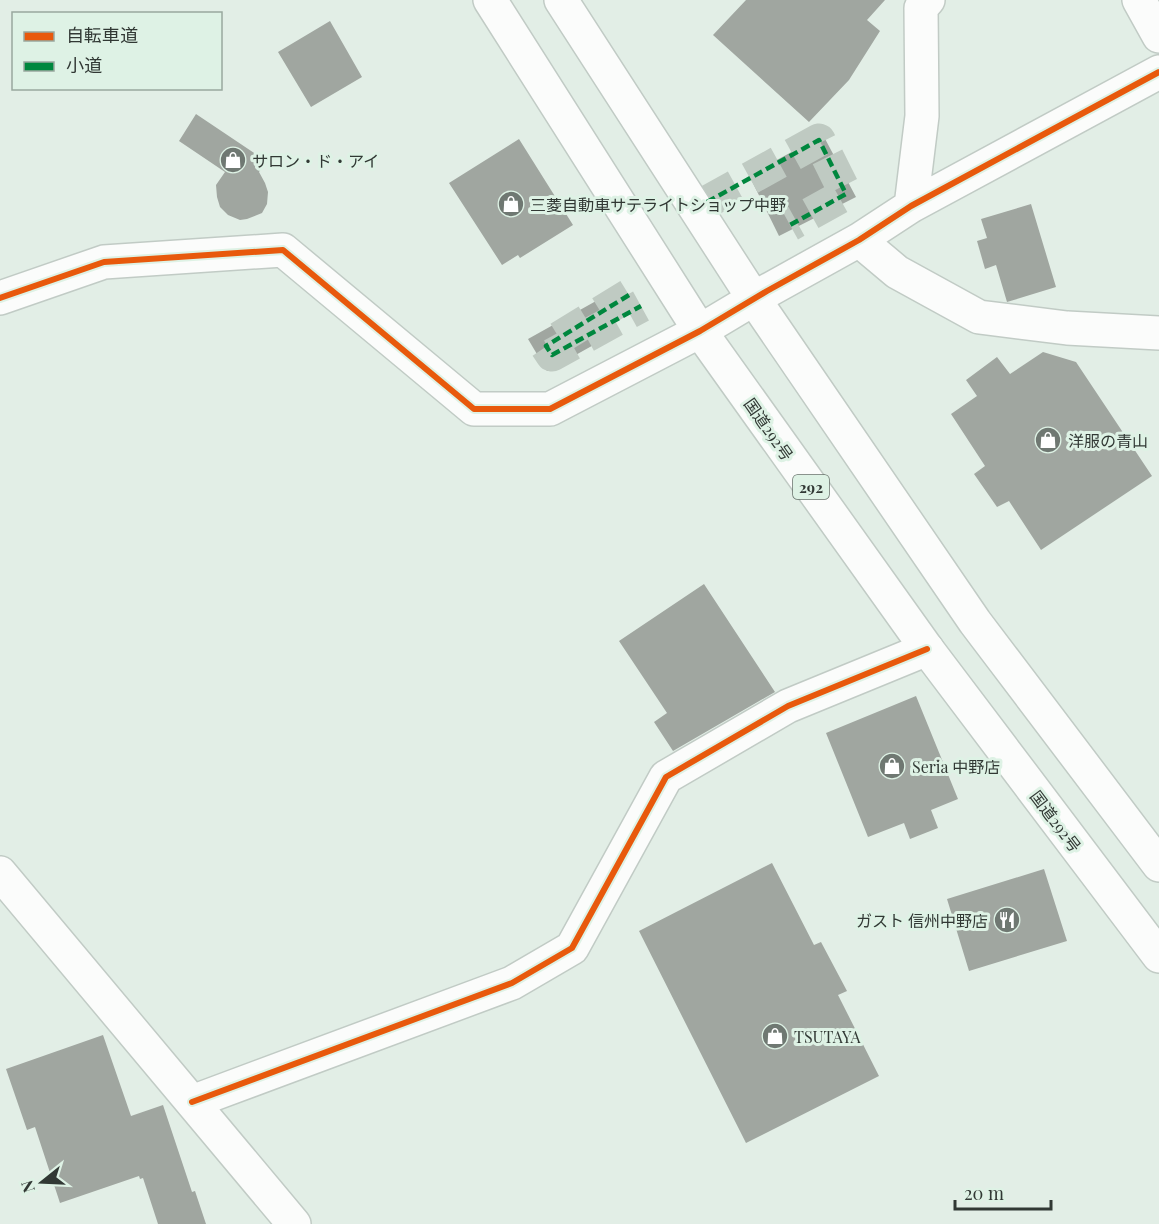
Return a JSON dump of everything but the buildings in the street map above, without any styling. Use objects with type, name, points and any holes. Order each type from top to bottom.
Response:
[{"type":"main road","name":"国道292号","points":[[490,0],[700,331],[927,649],[1159,956]]},
{"type":"main road","points":[[561,0],[754,299],[975,622],[1159,865]]},
{"type":"main road","points":[[911,206],[922,116],[921,8],[928,0]]},
{"type":"main road","points":[[1139,0],[1159,36]]},
{"type":"main road","points":[[0,298],[104,262],[283,250],[474,409],[550,409],[700,331],[859,240],[911,206],[1159,72]]},
{"type":"main road","points":[[859,240],[897,272],[979,316],[1066,328],[1159,333]]},
{"type":"main road","points":[[192,1102],[512,983],[572,948],[666,777],[788,706],[927,649]]},
{"type":"main road","points":[[0,873],[294,1224]]},
{"type":"tunnel","points":[[707,202],[819,140],[846,194],[790,225]]},
{"type":"tunnel","points":[[629,295],[546,346],[552,355],[641,306]]},
{"type":"marked path","points":[[707,202],[819,140],[846,194],[790,225]]},
{"type":"marked path","points":[[629,295],[546,346],[552,355],[641,306]]},
{"type":"cycle path","points":[[0,298],[104,262],[283,250],[474,409],[550,409],[700,331],[859,240],[911,206],[1159,72]]},
{"type":"cycle path","points":[[192,1102],[512,983],[572,948],[666,777],[788,706],[927,649]]},
{"type":"place","name":"サロン・ド・アイ","points":[[233,160]]},
{"type":"place","name":"三菱自動車サテライトショップ中野","points":[[511,204]]},
{"type":"place","name":"洋服の青山","points":[[1048,440]]},
{"type":"place","name":"Seria 中野店","points":[[892,766]]},
{"type":"place","name":"ガスト 信州中野店","points":[[1007,920]]},
{"type":"place","name":"TSUTAYA","points":[[775,1036]]}]
